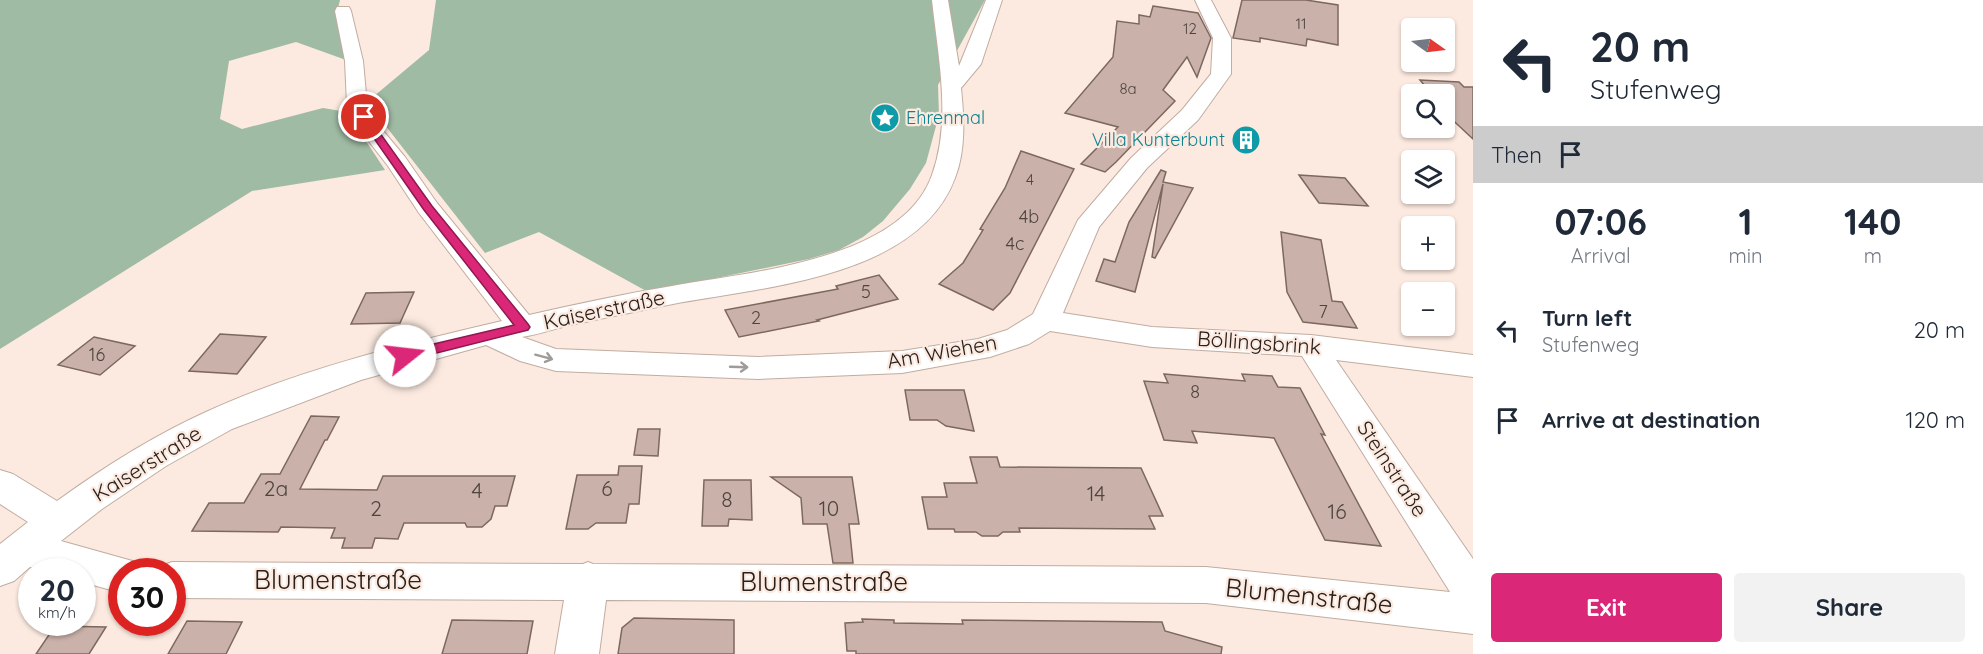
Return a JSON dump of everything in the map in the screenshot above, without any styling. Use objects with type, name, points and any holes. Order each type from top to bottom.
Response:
[{"type":"street","name":"Kaiserstraße","points":[[12,558],[60,520],[154,457],[194,433],[249,407],[369,366],[523,327],[648,299],[814,268],[884,242],[909,224],[933,198],[947,172],[953,143],[951,87],[940,0]]},
{"type":"street","points":[[951,87],[971,64],[993,0]]},
{"type":"street","points":[[1045,320],[1087,225],[1139,163],[1190,115],[1221,74],[1222,38],[1203,0]]},
{"type":"street","points":[[343,11],[354,61],[357,105],[371,130],[397,162],[428,208],[523,327]]},
{"type":"street","name":"Am Wiehen","points":[[490,335],[531,353],[555,360],[758,368],[902,362],[979,349],[1018,337],[1045,320]]},
{"type":"street","name":"Böllingsbrink","points":[[1045,320],[1152,337],[1311,346],[1473,366]]},
{"type":"street","name":"Steinstraße","points":[[1311,346],[1473,593]]},
{"type":"street","points":[[0,485],[37,509],[60,520]]},
{"type":"street","points":[[12,558],[108,573]]},
{"type":"street","name":"Blumenstraße","points":[[186,580],[588,580],[1206,585],[1473,614]]},
{"type":"street","points":[[577,654],[588,580]]},
{"type":"green space","points":[[0,0],[340,0],[337,12],[346,60],[296,42],[229,61],[220,119],[242,129],[323,108],[347,112],[385,170],[252,191],[0,349]]},
{"type":"green space","points":[[436,0],[985,0],[938,85],[939,115],[926,163],[910,189],[883,221],[863,237],[839,250],[809,259],[648,292],[539,232],[485,253],[367,102],[429,50]]},
{"type":"building","points":[[1242,0],[1306,0],[1338,5],[1338,45],[1307,39],[1306,46],[1260,38],[1260,42],[1233,38]]},
{"type":"building","points":[[1153,6],[1198,13],[1211,38],[1197,77],[1187,57],[1163,90],[1175,101],[1116,162],[1105,172],[1081,164],[1118,127],[1065,113],[1113,57],[1117,21],[1139,24],[1139,15],[1150,17]]},
{"type":"building","points":[[1420,80],[1459,82],[1464,87],[1473,87],[1473,139],[1455,122],[1455,84],[1423,84]]},
{"type":"building","points":[[1021,151],[1074,169],[1010,293],[993,310],[939,284],[963,263],[1005,188]]},
{"type":"building","points":[[1161,170],[1166,172],[1163,182],[1193,188],[1155,258],[1152,257],[1163,184],[1135,292],[1096,281],[1104,259],[1115,262],[1129,222]]},
{"type":"building","points":[[1299,175],[1345,178],[1368,206],[1319,203]]},
{"type":"building","points":[[1281,232],[1321,240],[1332,301],[1342,302],[1357,328],[1303,322],[1287,292]]},
{"type":"building","points":[[879,275],[898,299],[817,320],[819,321],[739,337],[725,310],[838,289],[836,286]]},
{"type":"building","points":[[414,292],[400,323],[351,324],[366,293]]},
{"type":"building","points":[[220,334],[266,337],[237,374],[189,371]]},
{"type":"building","points":[[94,337],[135,346],[100,375],[58,365]]},
{"type":"building","points":[[1164,374],[1245,381],[1242,374],[1272,376],[1278,387],[1300,388],[1325,435],[1321,434],[1381,546],[1325,540],[1274,438],[1192,431],[1197,443],[1164,440],[1144,381],[1168,383]]},
{"type":"building","points":[[905,390],[964,390],[974,431],[946,426],[937,420],[910,420]]},
{"type":"building","points":[[311,416],[339,417],[300,489],[377,490],[383,476],[515,476],[507,506],[495,506],[491,519],[482,527],[467,527],[465,523],[404,523],[398,539],[375,538],[372,548],[342,548],[345,538],[331,538],[335,528],[281,527],[278,532],[192,531],[209,503],[244,503],[261,474],[280,474]]},
{"type":"building","points":[[638,429],[660,429],[658,456],[634,455]]},
{"type":"building","points":[[970,457],[997,457],[1000,467],[1141,468],[1163,516],[1149,516],[1155,529],[1019,528],[1020,532],[982,536],[976,532],[955,532],[954,529],[928,529],[922,497],[947,497],[944,483],[977,483]]},
{"type":"building","points":[[619,466],[642,466],[639,504],[629,504],[626,523],[596,523],[588,529],[566,529],[577,475],[618,475]]},
{"type":"building","points":[[771,477],[852,477],[859,524],[849,524],[853,563],[833,563],[827,524],[803,524],[801,498]]},
{"type":"building","points":[[704,480],[751,480],[752,520],[729,519],[728,526],[702,526]]},
{"type":"building","points":[[634,618],[734,620],[734,654],[618,654],[622,628]]},
{"type":"building","points":[[862,619],[894,620],[894,623],[963,624],[962,620],[1162,622],[1165,631],[1222,647],[1221,654],[856,654],[856,651],[847,651],[845,623],[863,622]]},
{"type":"building","points":[[452,620],[533,621],[527,654],[442,654]]},
{"type":"building","points":[[242,622],[226,654],[168,654],[178,636],[186,636],[186,623]]},
{"type":"building","points":[[96,627],[106,627],[89,654],[36,654],[48,636],[96,636]]},
{"type":"place","name":"Ehrenmal","points":[[885,118]]},
{"type":"place","name":"Villa Kunterbunt","points":[[1246,140]]},
{"type":"route","points":[[364,117],[428,208],[523,327],[405,356]]}]
